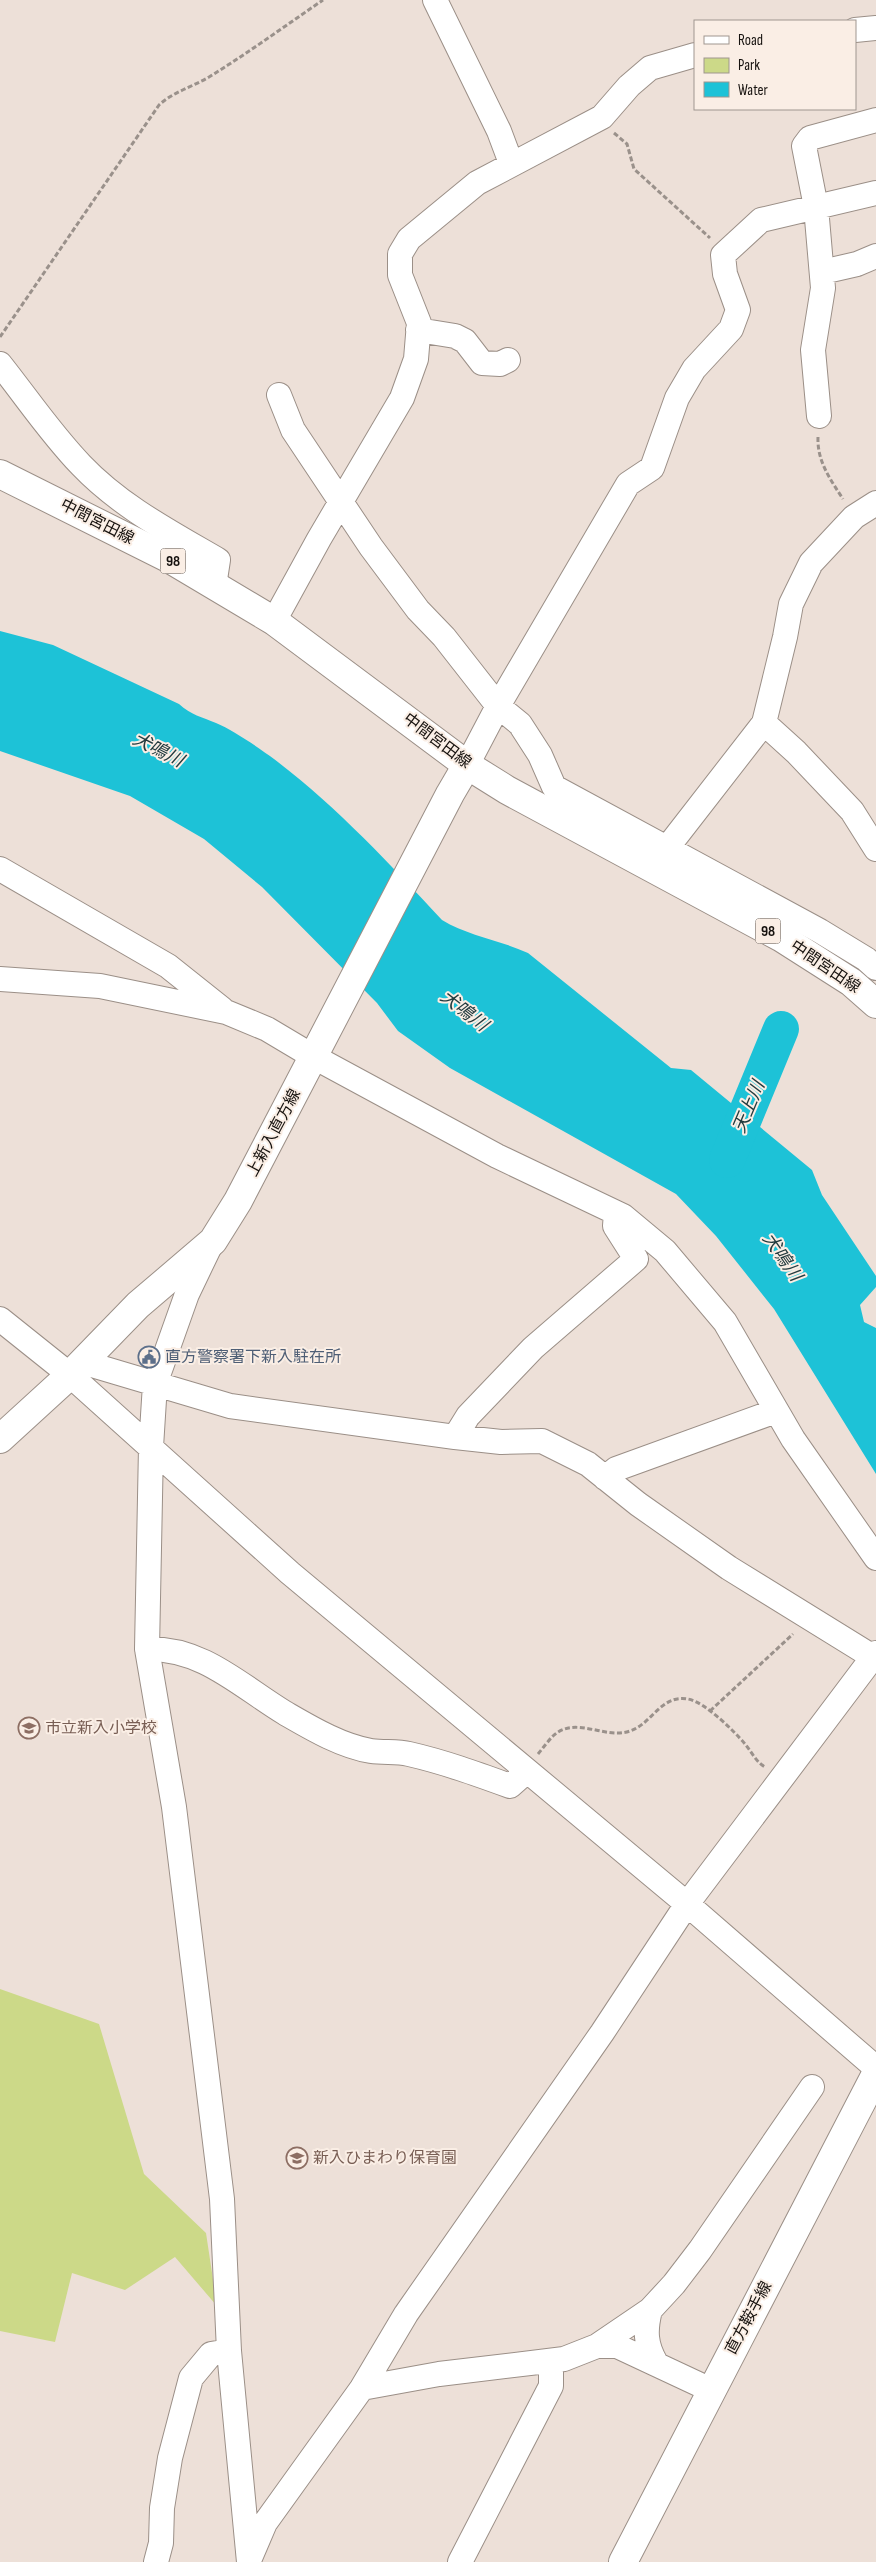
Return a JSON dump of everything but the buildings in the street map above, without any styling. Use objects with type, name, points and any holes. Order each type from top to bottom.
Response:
[{"type":"main road","name":"中間宮田線","points":[[0,474],[161,555],[274,621],[467,765],[507,790],[782,938],[851,982],[876,1004]]},
{"type":"main road","name":"上新入直方線","points":[[0,1440],[76,1369],[138,1304],[213,1241],[238,1201],[450,794],[467,765]]},
{"type":"main road","name":"直方鞍手線","points":[[623,2562],[876,2074]]},
{"type":"street","points":[[435,0],[499,131],[511,163]]},
{"type":"street","points":[[856,30],[876,28]]},
{"type":"street","points":[[274,621],[402,398],[416,359],[419,323],[400,275],[400,254],[409,239],[477,183],[511,163],[530,157],[602,117],[629,86],[650,68],[694,55]]},
{"type":"street","points":[[819,416],[813,350],[824,288],[816,207],[804,146],[810,138],[876,120]]},
{"type":"street","points":[[467,765],[498,706],[628,484],[652,468],[678,398],[694,369],[731,329],[738,310],[725,274],[723,255],[761,220],[876,193]]},
{"type":"street","points":[[822,272],[857,264],[876,256]]},
{"type":"street","points":[[418,330],[455,336],[465,341],[482,363],[500,364],[508,360]]},
{"type":"street","points":[[0,364],[55,437],[81,466],[109,492],[142,516],[218,560],[214,586]]},
{"type":"street","points":[[279,395],[293,430],[371,547],[418,610],[444,636],[498,706],[520,724],[540,755],[554,787],[874,962]]},
{"type":"street","points":[[667,848],[764,723],[791,604],[811,564],[854,517],[876,503]]},
{"type":"street","points":[[764,723],[796,752],[852,811],[876,849]]},
{"type":"street","points":[[0,868],[168,966],[226,1012]]},
{"type":"street","points":[[0,979],[100,986],[226,1012],[317,1052],[497,1156],[616,1213],[665,1251],[725,1322],[793,1439],[876,1558]]},
{"type":"street","points":[[455,1437],[468,1416],[533,1348],[636,1259],[615,1226],[616,1213]]},
{"type":"street","points":[[213,1241],[186,1294],[155,1384],[151,1447],[146,1649],[174,1807],[222,2199],[230,2351],[249,2561]]},
{"type":"street","points":[[0,1319],[25,1339],[76,1369],[151,1447],[290,1574],[687,1904],[876,2068]]},
{"type":"street","points":[[0,1335],[4,1338],[25,1339]]},
{"type":"street","points":[[76,1369],[155,1384],[230,1406],[455,1437],[501,1442],[542,1441],[588,1464],[638,1504],[729,1568],[810,1618],[874,1654],[687,1904],[602,2033],[406,2314],[362,2388],[265,2523],[249,2561]]},
{"type":"street","points":[[606,1478],[616,1470],[776,1411]]},
{"type":"street","points":[[146,1649],[175,1650],[210,1664],[284,1713],[334,1739],[370,1751],[406,1753],[445,1763],[510,1786],[527,1771]]},
{"type":"street","points":[[362,2388],[439,2374],[564,2359],[597,2346],[650,2310],[700,2250],[812,2087]]},
{"type":"street","points":[[650,2310],[645,2330],[648,2350],[656,2363]]},
{"type":"street","points":[[597,2346],[617,2346],[711,2390]]},
{"type":"street","points":[[156,2562],[161,2543],[162,2508],[170,2458],[191,2378],[211,2354],[230,2351]]},
{"type":"street","points":[[460,2562],[551,2386],[551,2361]]},
{"type":"path","points":[[0,337],[159,104],[168,96],[198,84],[246,54],[323,0]]},
{"type":"path","points":[[597,120],[627,144],[634,169],[726,252]]},
{"type":"path","points":[[819,416],[818,446],[823,468],[854,517]]},
{"type":"path","points":[[710,1711],[810,1618]]},
{"type":"path","points":[[527,1771],[554,1735],[564,1730],[582,1726],[607,1734],[623,1734],[638,1729],[662,1705],[677,1699],[689,1699],[710,1711],[743,1742],[761,1765],[783,1776]]},
{"type":"green space","points":[[0,1989],[99,2024],[144,2174],[206,2233],[217,2306],[175,2257],[125,2290],[72,2273],[55,2342],[0,2331]]},
{"type":"water","name":"犬鳴川","points":[[0,631],[53,645],[179,704],[192,713],[223,726],[254,745],[297,777],[341,816],[442,920],[462,930],[528,953],[671,1068],[691,1070],[812,1170],[822,1195],[876,1276],[876,1287],[860,1305],[864,1322],[876,1328],[876,1474],[774,1309],[716,1236],[676,1194],[450,1068],[398,1031],[377,1003],[262,887],[204,839],[130,796],[0,751]]},
{"type":"waterway","name":"天上川","points":[[727,1160],[781,1029]]},
{"type":"place","name":"直方警察署下新入駐在所","points":[[149,1357]]},
{"type":"place","name":"市立新入小学校","points":[[29,1728]]},
{"type":"place","name":"新入ひまわり保育園","points":[[297,2158]]}]
